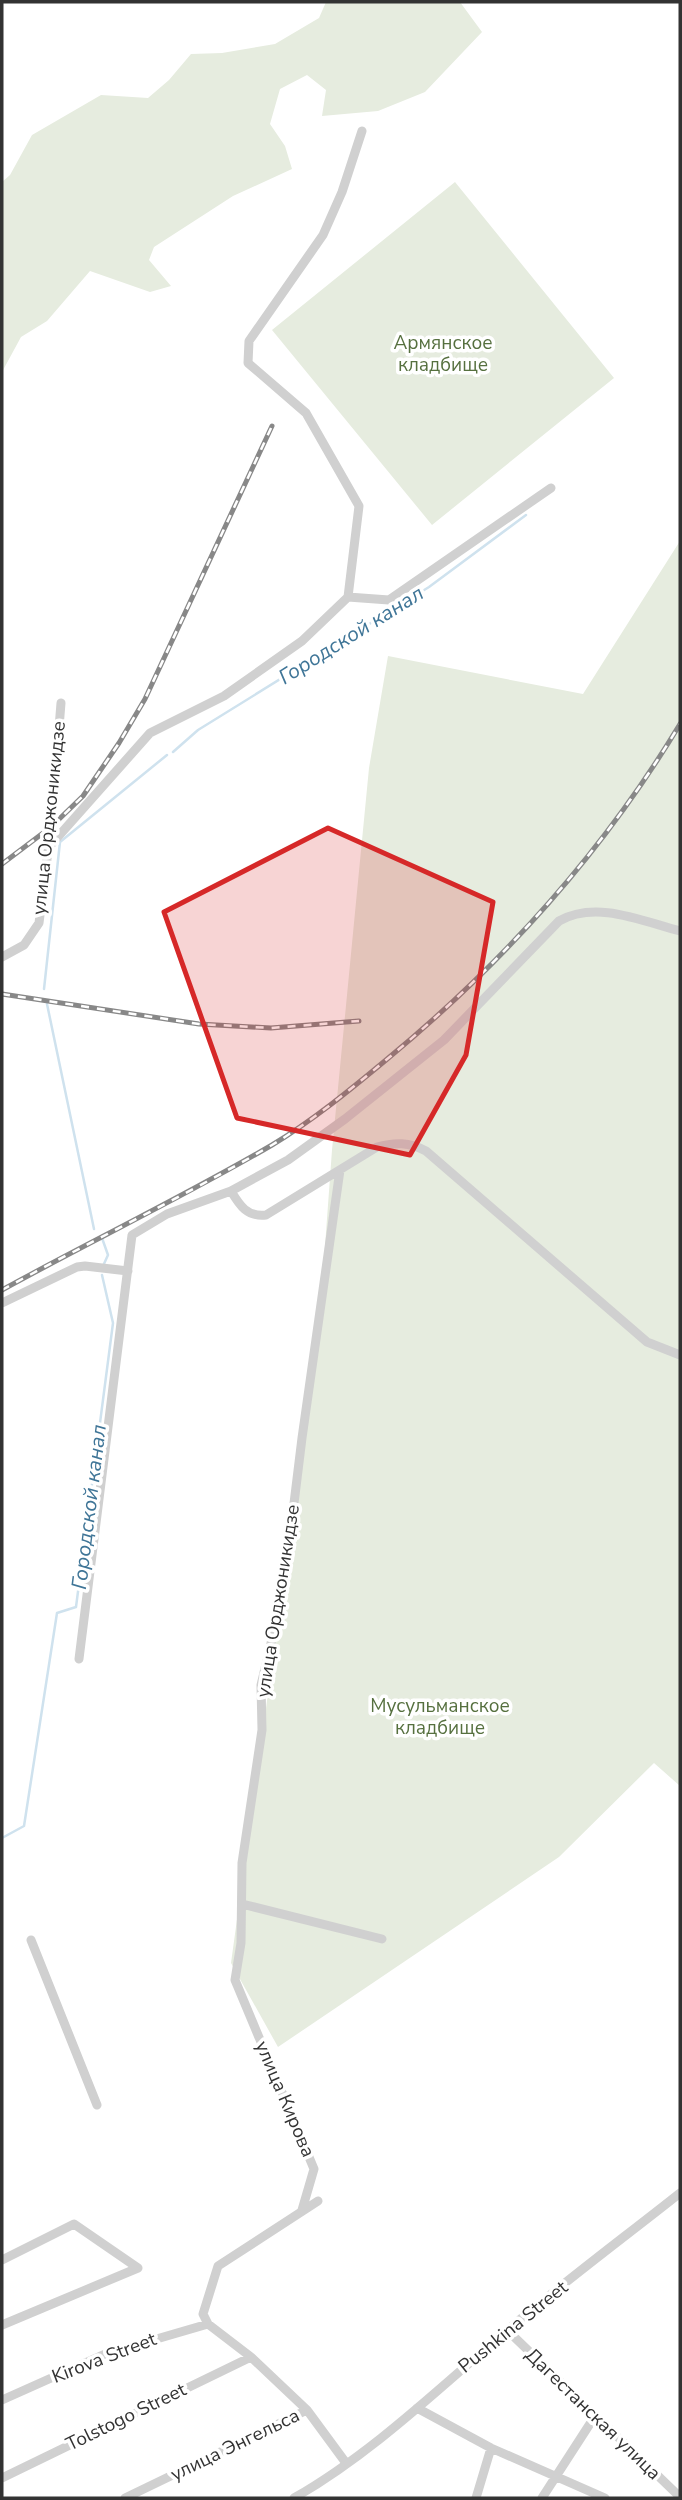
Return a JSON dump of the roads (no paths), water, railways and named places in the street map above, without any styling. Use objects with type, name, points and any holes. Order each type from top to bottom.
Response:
[{"type":"street","points":[[48,848],[150,733],[235,688],[302,641],[348,597],[359,506],[306,412],[248,363],[248,352],[249,341],[323,236],[342,192],[362,131]]},
{"type":"street","points":[[348,597],[389,600],[551,488]]},
{"type":"street","name":"улица Орджоникидзе","points":[[2,957],[24,945],[39,923],[61,703]]},
{"type":"street","points":[[79,1659],[132,1235],[167,1214],[231,1191],[297,1153],[345,1119],[444,1040],[559,921],[588,911],[617,914],[680,931]]},
{"type":"street","points":[[231,1191],[240,1207],[248,1213],[266,1215],[377,1147],[391,1143],[416,1146],[426,1151],[647,1342],[680,1355]]},
{"type":"street","name":"улица Орджоникидзе","points":[[238,1990],[235,1980],[241,1943],[242,1863],[262,1730],[261,1685],[283,1593],[340,1170]]},
{"type":"street","points":[[2,1303],[77,1267],[128,1271]]},
{"type":"street","points":[[242,1904],[382,1939]]},
{"type":"street","points":[[31,1940],[97,2105]]},
{"type":"street","name":"улица Кирова","points":[[238,1990],[314,2169],[302,2210]]},
{"type":"street","name":"Pushkina Street","points":[[294,2498],[305,2495],[416,2408],[507,2330],[680,2193]]},
{"type":"street","points":[[318,2201],[218,2266],[203,2314],[208,2324],[251,2357],[307,2410],[346,2463]]},
{"type":"street","points":[[2,2260],[74,2224],[138,2268],[2,2325]]},
{"type":"street","name":"Kirova Street","points":[[2,2400],[105,2354],[208,2324]]},
{"type":"street","name":"Дагестанская улица","points":[[507,2330],[680,2497]]},
{"type":"street","name":"Tolstogo Street","points":[[2,2478],[251,2357]]},
{"type":"street","points":[[416,2408],[491,2448],[605,2498]]},
{"type":"street","name":"улица Энгельса","points":[[125,2498],[307,2410]]},
{"type":"street","points":[[542,2498],[595,2416]]},
{"type":"street","points":[[476,2498],[491,2448]]},
{"type":"waterway","name":"Городской канал","points":[[173,752],[198,730],[429,587],[526,515]]},
{"type":"waterway","name":"Городской канал","points":[[44,989],[60,842],[167,755]]},
{"type":"waterway","name":"Городской канал","points":[[47,1004],[94,1229]]},
{"type":"waterway","name":"Городской канал","points":[[102,1238],[108,1255],[103,1266]]},
{"type":"waterway","name":"Городской канал","points":[[2,1838],[24,1826],[57,1613],[76,1607],[113,1323],[102,1275]]},
{"type":"railway","points":[[2,864],[51,827],[83,796],[119,743],[145,699],[272,426]]},
{"type":"railway","points":[[2,1290],[272,1145],[345,1094],[386,1060],[470,985],[547,904],[618,817],[680,724]]},
{"type":"railway","points":[[2,994],[199,1024],[271,1028],[359,1021]]},
{"type":"park label","name":"Армянское кладбище","points":[[443,354]]},
{"type":"park label","name":"Мусульманское кладбище","points":[[440,1717]]}]
